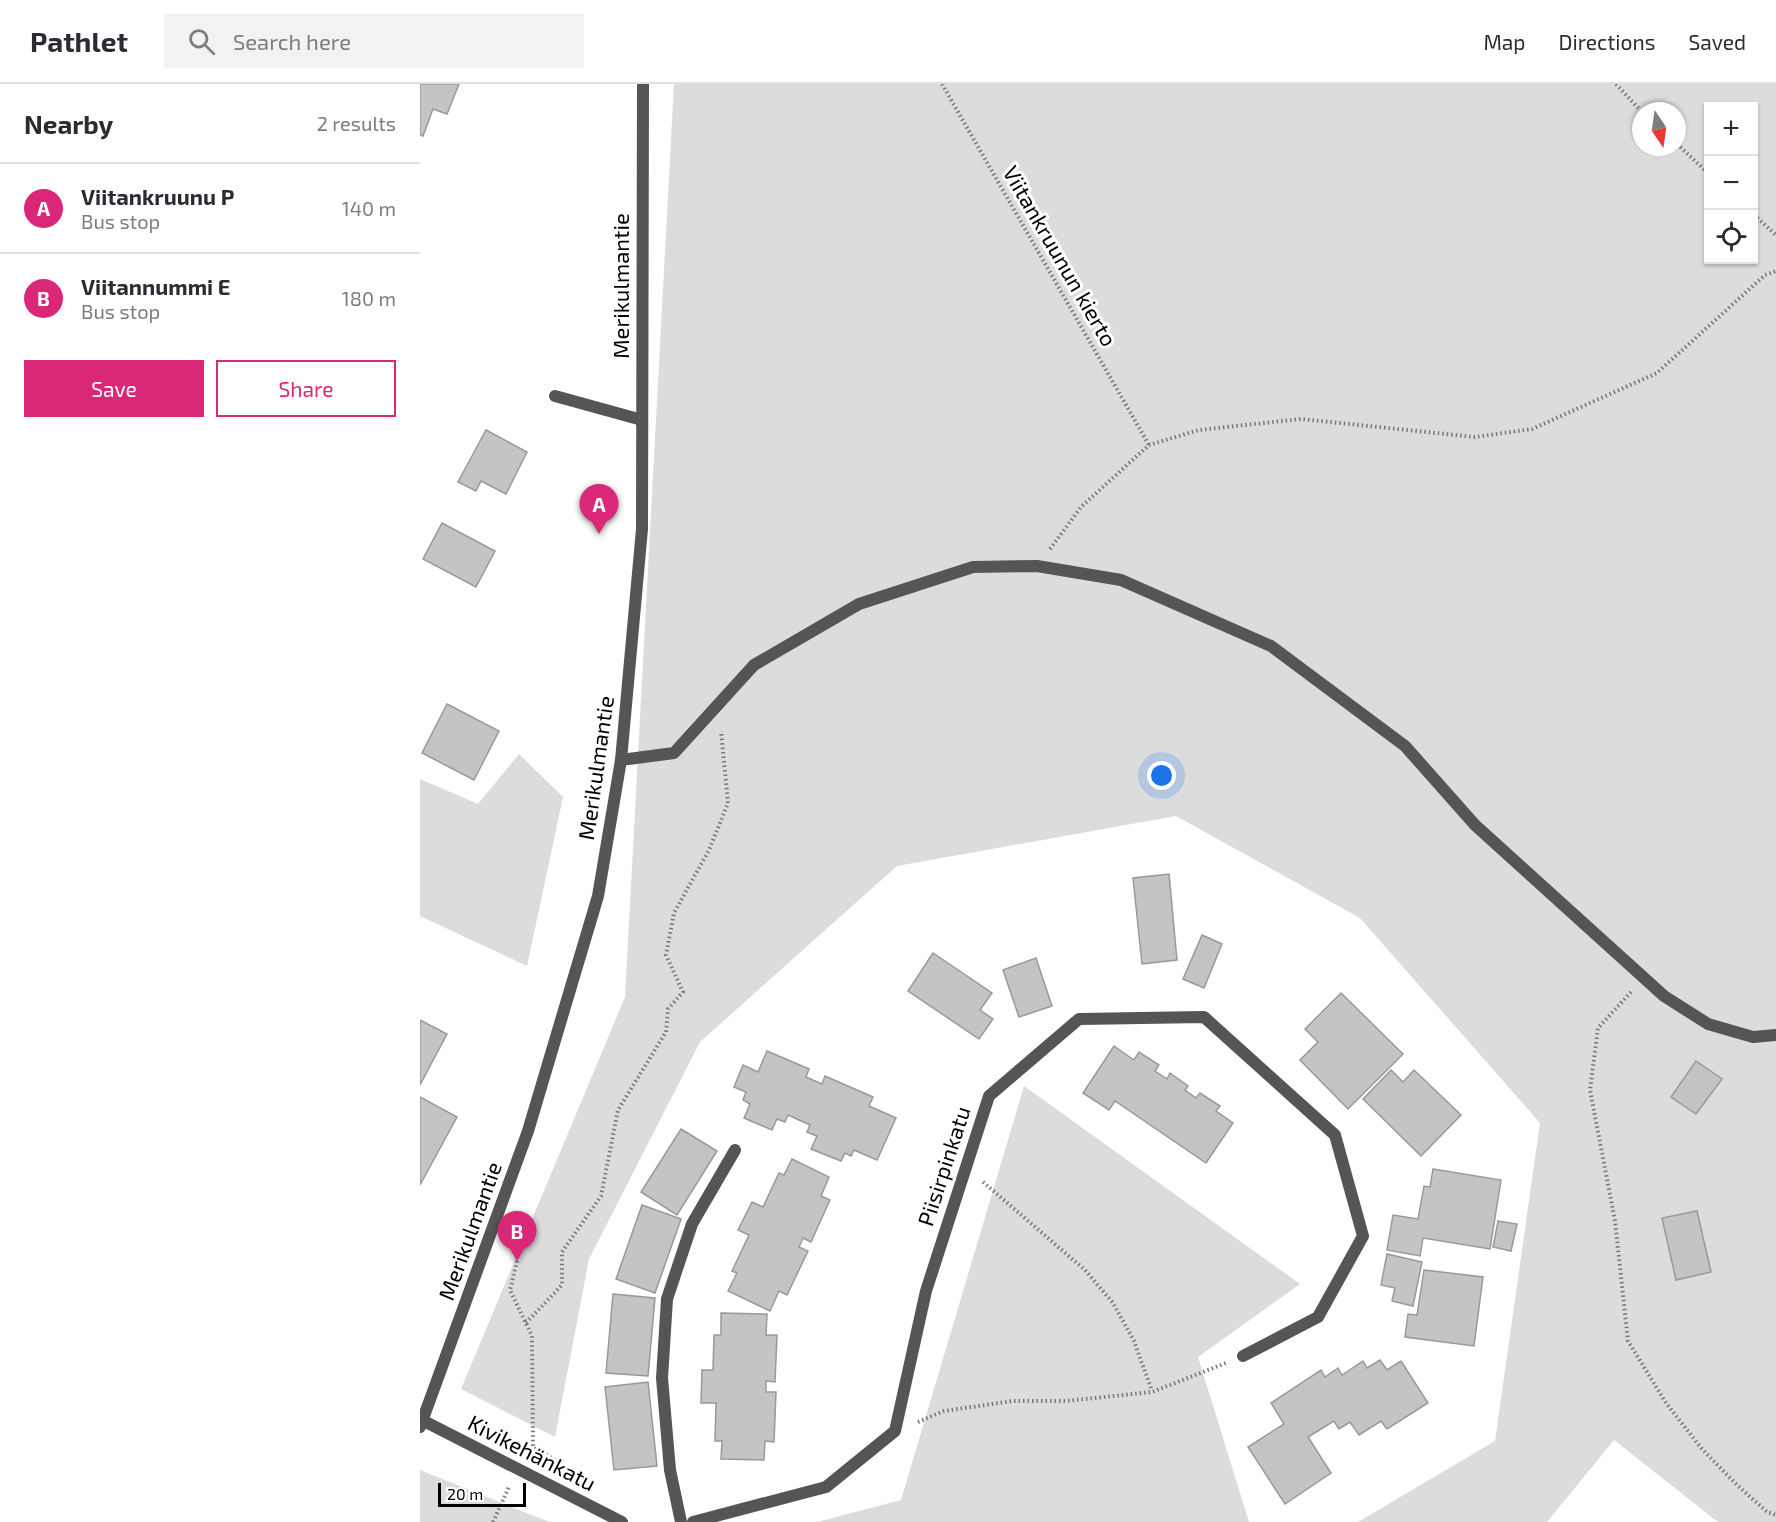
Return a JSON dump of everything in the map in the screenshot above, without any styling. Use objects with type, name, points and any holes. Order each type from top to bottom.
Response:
[{"type":"street","name":"Merikulmantie","points":[[421,1422],[528,1131],[598,896],[621,760],[642,529],[643,84]]},
{"type":"street","points":[[555,396],[642,420]]},
{"type":"street","points":[[621,760],[674,753],[754,665],[859,604],[973,567],[1037,566],[1122,580],[1271,646],[1405,746],[1475,825],[1664,996],[1708,1024],[1752,1037],[1776,1035]]},
{"type":"street","name":"Piisirpinkatu","points":[[895,1431],[926,1291],[989,1096],[1079,1019],[1204,1017],[1335,1135],[1362,1236],[1318,1317],[1243,1356]]},
{"type":"street","points":[[681,1522],[670,1470],[662,1378],[667,1299],[692,1224],[735,1150]]},
{"type":"street","name":"Kivikehänkatu","points":[[421,1422],[622,1522]]},
{"type":"street","points":[[693,1522],[826,1487],[895,1431]]},
{"type":"path","name":"Viitankruunun kierto","points":[[942,84],[1149,445]]},
{"type":"path","points":[[1616,84],[1633,102]]},
{"type":"path","points":[[1686,152],[1704,169]]},
{"type":"path","points":[[1758,219],[1776,235]]},
{"type":"path","points":[[1037,566],[1080,507],[1149,445],[1200,430],[1301,419],[1474,437],[1532,429],[1657,372],[1765,275],[1776,270]]},
{"type":"path","points":[[526,1323],[562,1285],[562,1252],[601,1196],[618,1110],[666,1032],[668,1009],[683,992],[666,955],[674,913],[709,850],[728,803],[719,704]]},
{"type":"path","points":[[1643,978],[1598,1028],[1590,1090],[1615,1221],[1628,1341],[1666,1403],[1702,1449],[1767,1512],[1776,1515]]},
{"type":"path","points":[[965,1170],[993,1189],[1085,1270],[1106,1295],[1134,1341],[1152,1392]]},
{"type":"path","points":[[517,1261],[510,1290],[532,1336],[533,1447]]},
{"type":"path","points":[[895,1431],[944,1411],[1013,1401],[1066,1401],[1152,1392],[1243,1356]]},
{"type":"path","points":[[493,1522],[510,1487]]},
{"type":"shaded area","points":[[674,84],[1776,84],[1776,1522],[1718,1522],[1614,1440],[1547,1522],[1358,1522],[1495,1441],[1540,1123],[1360,918],[1176,816],[897,866],[700,1042],[589,1259],[555,1437],[461,1389],[625,997]]},
{"type":"shaded area","points":[[519,754],[563,797],[527,966],[420,916],[420,779],[478,804]]},
{"type":"shaded area","points":[[1024,1086],[1300,1284],[1198,1357],[1249,1522],[817,1522],[901,1500]]},
{"type":"shaded area","points":[[420,1470],[539,1518],[551,1522],[420,1522]]},
{"type":"building","points":[[420,84],[459,84],[447,114],[433,109],[423,136],[420,135]]},
{"type":"building","points":[[486,430],[527,452],[506,494],[481,481],[476,491],[458,482]]},
{"type":"building","points":[[442,523],[495,551],[476,587],[423,559]]},
{"type":"building","points":[[447,704],[499,731],[474,780],[422,753]]},
{"type":"building","points":[[1169,874],[1177,960],[1142,964],[1133,878]]},
{"type":"building","points":[[1202,935],[1222,944],[1204,988],[1183,979]]},
{"type":"building","points":[[933,953],[992,993],[980,1010],[993,1019],[979,1039],[908,991]]},
{"type":"building","points":[[1036,958],[1052,1006],[1019,1017],[1003,970]]},
{"type":"building","points":[[1341,993],[1403,1054],[1348,1109],[1300,1060],[1318,1042],[1305,1029]]},
{"type":"building","points":[[420,1020],[447,1034],[420,1085]]},
{"type":"building","points":[[1114,1046],[1134,1060],[1139,1052],[1159,1065],[1155,1071],[1167,1079],[1170,1073],[1188,1086],[1185,1090],[1196,1098],[1200,1093],[1220,1106],[1216,1111],[1233,1123],[1206,1163],[1115,1101],[1109,1110],[1083,1093]]},
{"type":"building","points":[[767,1051],[809,1069],[806,1077],[822,1084],[825,1076],[873,1097],[869,1106],[896,1118],[877,1160],[854,1150],[851,1156],[845,1153],[841,1161],[811,1149],[817,1136],[807,1132],[810,1125],[788,1115],[785,1122],[777,1119],[772,1130],[744,1118],[750,1104],[743,1100],[746,1092],[734,1087],[743,1065],[758,1072]]},
{"type":"building","points":[[1696,1061],[1722,1079],[1696,1114],[1671,1097]]},
{"type":"building","points":[[1391,1070],[1403,1082],[1414,1070],[1461,1115],[1421,1156],[1363,1099]]},
{"type":"building","points":[[420,1097],[457,1117],[420,1185]]},
{"type":"building","points":[[681,1129],[717,1151],[677,1215],[641,1192]]},
{"type":"building","points":[[792,1159],[829,1177],[821,1196],[830,1200],[811,1242],[803,1238],[799,1247],[808,1251],[787,1295],[779,1291],[770,1311],[728,1291],[737,1273],[732,1271],[749,1235],[738,1230],[752,1202],[763,1207],[779,1173],[784,1175]]},
{"type":"building","points":[[1433,1169],[1501,1180],[1490,1249],[1423,1238],[1420,1256],[1387,1250],[1393,1215],[1418,1219],[1424,1186],[1430,1187]]},
{"type":"building","points":[[642,1205],[681,1219],[655,1293],[616,1279]]},
{"type":"building","points":[[1697,1211],[1711,1272],[1676,1280],[1662,1218]]},
{"type":"building","points":[[1498,1221],[1517,1224],[1511,1251],[1493,1247]]},
{"type":"building","points":[[1387,1254],[1422,1262],[1413,1306],[1392,1301],[1395,1288],[1381,1285]]},
{"type":"building","points":[[1424,1270],[1483,1277],[1474,1346],[1405,1337],[1408,1314],[1417,1315]]},
{"type":"building","points":[[613,1294],[655,1298],[648,1376],[606,1373]]},
{"type":"building","points":[[721,1313],[767,1314],[766,1335],[777,1335],[775,1382],[766,1381],[766,1392],[776,1392],[774,1442],[765,1441],[764,1460],[721,1459],[722,1441],[715,1441],[716,1403],[701,1403],[702,1370],[713,1370],[714,1335],[721,1335]]},
{"type":"building","points":[[1380,1360],[1387,1370],[1401,1361],[1428,1403],[1387,1429],[1381,1421],[1359,1435],[1350,1422],[1339,1429],[1334,1421],[1308,1437],[1331,1473],[1285,1504],[1248,1447],[1284,1424],[1271,1403],[1321,1370],[1325,1377],[1338,1368],[1342,1375],[1363,1361],[1367,1368]]},
{"type":"building","points":[[648,1382],[657,1466],[614,1470],[605,1387]]},
{"type":"place","name":"Viitankruunu P","points":[[599,534]]},
{"type":"place","name":"Viitannummi E","points":[[517,1261]]}]
